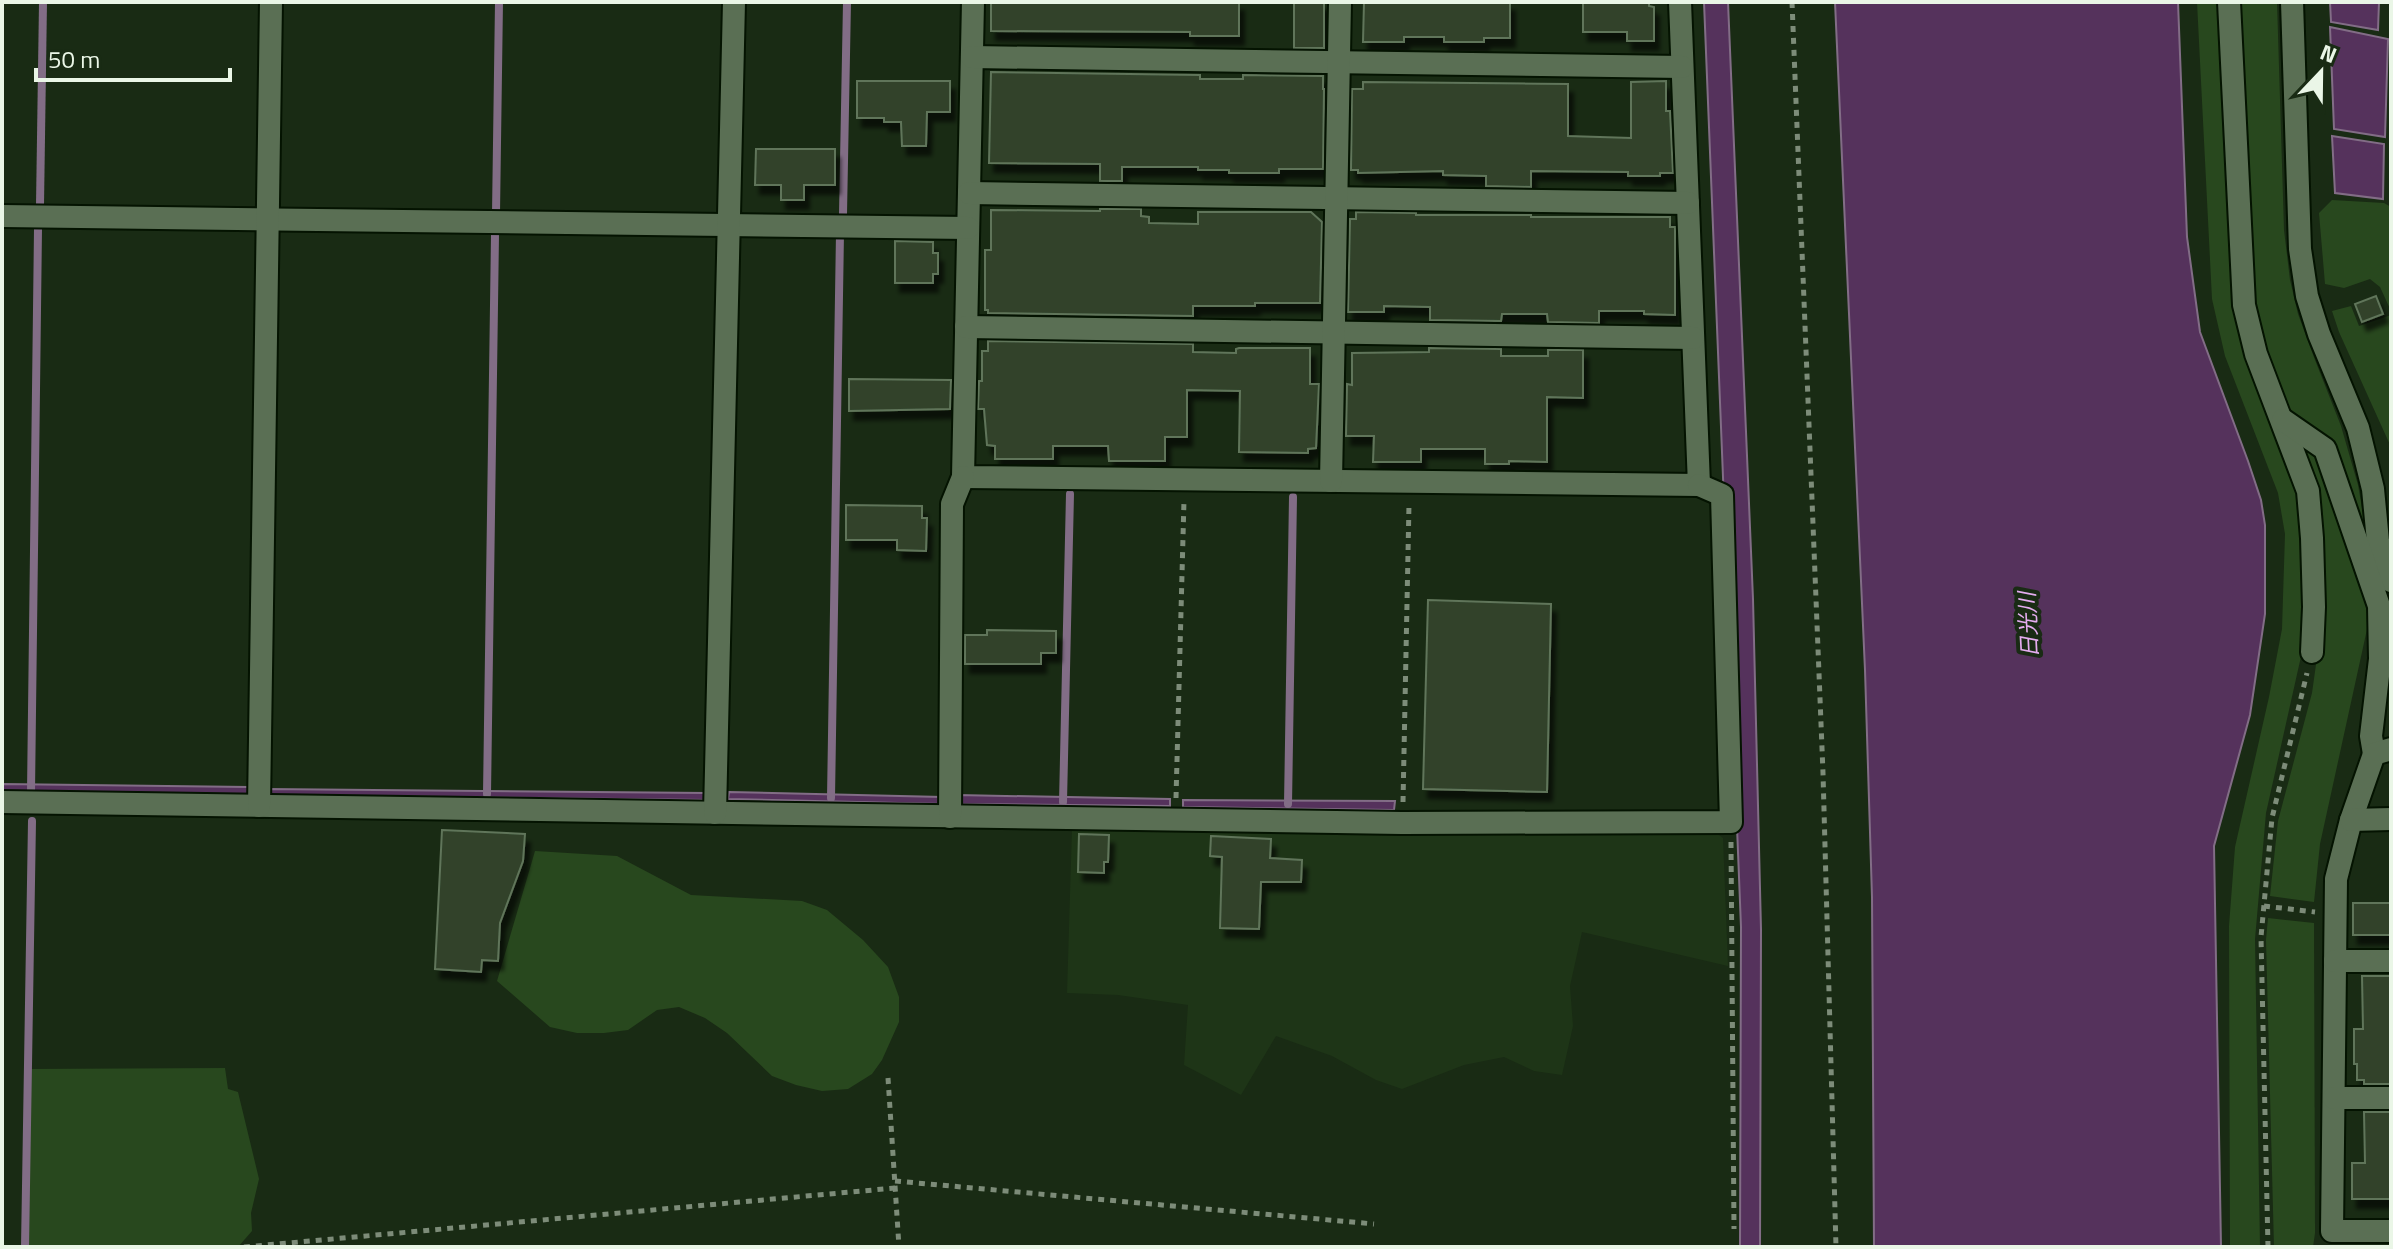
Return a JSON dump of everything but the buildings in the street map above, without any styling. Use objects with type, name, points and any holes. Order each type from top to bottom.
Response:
[{"type":"street","points":[[259,806],[271,2]]},
{"type":"street","points":[[715,813],[734,2]]},
{"type":"street","points":[[950,817],[952,504],[963,477],[973,2]]},
{"type":"street","points":[[1331,481],[1340,2]]},
{"type":"street","points":[[1680,2],[1699,485]]},
{"type":"street","points":[[2229,2],[2244,305],[2256,354],[2308,491],[2313,552],[2312,652]]},
{"type":"street","points":[[2292,2],[2300,249],[2307,296],[2319,334],[2358,428],[2373,489],[2378,541],[2391,581]]},
{"type":"street","points":[[972,57],[1682,67]]},
{"type":"street","points":[[969,193],[1688,203]]},
{"type":"street","points":[[2,216],[968,228]]},
{"type":"street","points":[[966,327],[1693,338]]},
{"type":"street","points":[[2283,420],[2325,449],[2379,606],[2380,659],[2371,736],[2383,751],[2351,820],[2336,879],[2332,1239],[2391,1231]]},
{"type":"street","points":[[2,802],[1402,823],[1731,822],[1722,495],[1699,485],[963,477]]},
{"type":"street","points":[[2380,659],[2391,633]]},
{"type":"street","points":[[2351,820],[2391,819]]},
{"type":"street","points":[[2335,961],[2391,961]]},
{"type":"street","points":[[2334,1098],[2391,1098]]},
{"type":"path","points":[[1792,2],[1823,773],[1836,1247]]},
{"type":"path","points":[[1176,819],[1184,480]]},
{"type":"path","points":[[1402,823],[1409,482]]},
{"type":"path","points":[[2268,1247],[2261,937],[2272,818],[2312,652]]},
{"type":"path","points":[[1731,822],[1734,1229]]},
{"type":"path","points":[[2264,906],[2335,914]]},
{"type":"path","points":[[888,1078],[899,1247]]},
{"type":"path","points":[[244,1247],[895,1184],[1374,1224]]},
{"type":"shaded area","points":[[2197,2],[2221,2],[2236,301],[2290,459],[2307,538],[2302,652],[2266,813],[2255,939],[2260,1247],[2230,1247],[2229,926],[2235,847],[2282,629],[2285,534],[2278,493],[2225,356],[2212,299]]},
{"type":"shaded area","points":[[2237,2],[2277,2],[2284,230],[2290,280],[2298,314],[2341,426],[2358,485],[2367,537],[2331,444],[2288,411],[2253,307]]},
{"type":"shaded area","points":[[2332,200],[2384,203],[2391,207],[2391,311],[2380,287],[2370,279],[2344,288],[2325,284],[2319,213]]},
{"type":"shaded area","points":[[2351,306],[2359,326],[2391,315],[2391,447],[2332,311]]},
{"type":"shaded area","points":[[2317,452],[2371,611],[2320,844],[2314,902],[2270,896],[2278,821],[2312,693],[2320,636],[2317,488],[2306,453]]},
{"type":"shaded area","points":[[1072,828],[1714,831],[1723,838],[1728,966],[1582,932],[1570,986],[1573,1026],[1562,1075],[1534,1071],[1504,1057],[1464,1065],[1402,1089],[1376,1080],[1332,1056],[1276,1036],[1241,1095],[1184,1065],[1188,1005],[1118,995],[1067,993]]},
{"type":"shaded area","points":[[535,851],[617,856],[691,895],[802,901],[827,910],[863,940],[888,967],[899,997],[899,1022],[882,1060],[872,1074],[848,1089],[822,1091],[772,1076],[727,1033],[705,1018],[679,1007],[657,1010],[628,1030],[577,1033],[550,1027],[497,981]]},
{"type":"shaded area","points":[[2268,918],[2314,923],[2313,1247],[2274,1247],[2266,940]]},
{"type":"shaded area","points":[[225,1068],[228,1089],[238,1092],[259,1179],[251,1213],[252,1231],[238,1247],[25,1247],[28,1069]]},
{"type":"water","points":[[1704,2],[1728,2],[1753,599],[1761,930],[1760,1247],[1740,1247],[1741,927]]},
{"type":"water","name":"日光川","points":[[1835,2],[2178,2],[2187,237],[2200,332],[2248,461],[2261,500],[2265,525],[2265,614],[2250,715],[2214,846],[2221,1247],[1874,1247],[1872,897],[1865,670]]},
{"type":"water","points":[[2330,2],[2379,2],[2378,30],[2331,22]]},
{"type":"water","points":[[2330,27],[2388,39],[2385,137],[2334,129]]},
{"type":"water","points":[[2332,136],[2384,144],[2383,199],[2335,193]]},
{"type":"water","points":[[2,784],[248,787],[248,795],[2,792]]},
{"type":"water","points":[[266,789],[707,793],[707,800],[267,795]]},
{"type":"water","points":[[729,792],[942,797],[942,804],[728,799]]},
{"type":"water","points":[[957,795],[1170,799],[1170,806],[957,804]]},
{"type":"water","points":[[1183,800],[1395,801],[1394,810],[1183,807]]},
{"type":"waterway","points":[[40,205],[43,2]]},
{"type":"waterway","points":[[496,213],[499,2]]},
{"type":"waterway","points":[[843,214],[847,2]]},
{"type":"waterway","points":[[31,792],[38,229]]},
{"type":"waterway","points":[[831,798],[840,233]]},
{"type":"waterway","points":[[487,794],[495,235]]},
{"type":"waterway","points":[[1063,802],[1070,494]]},
{"type":"waterway","points":[[1288,804],[1293,497]]},
{"type":"waterway","points":[[25,1247],[32,821]]}]
